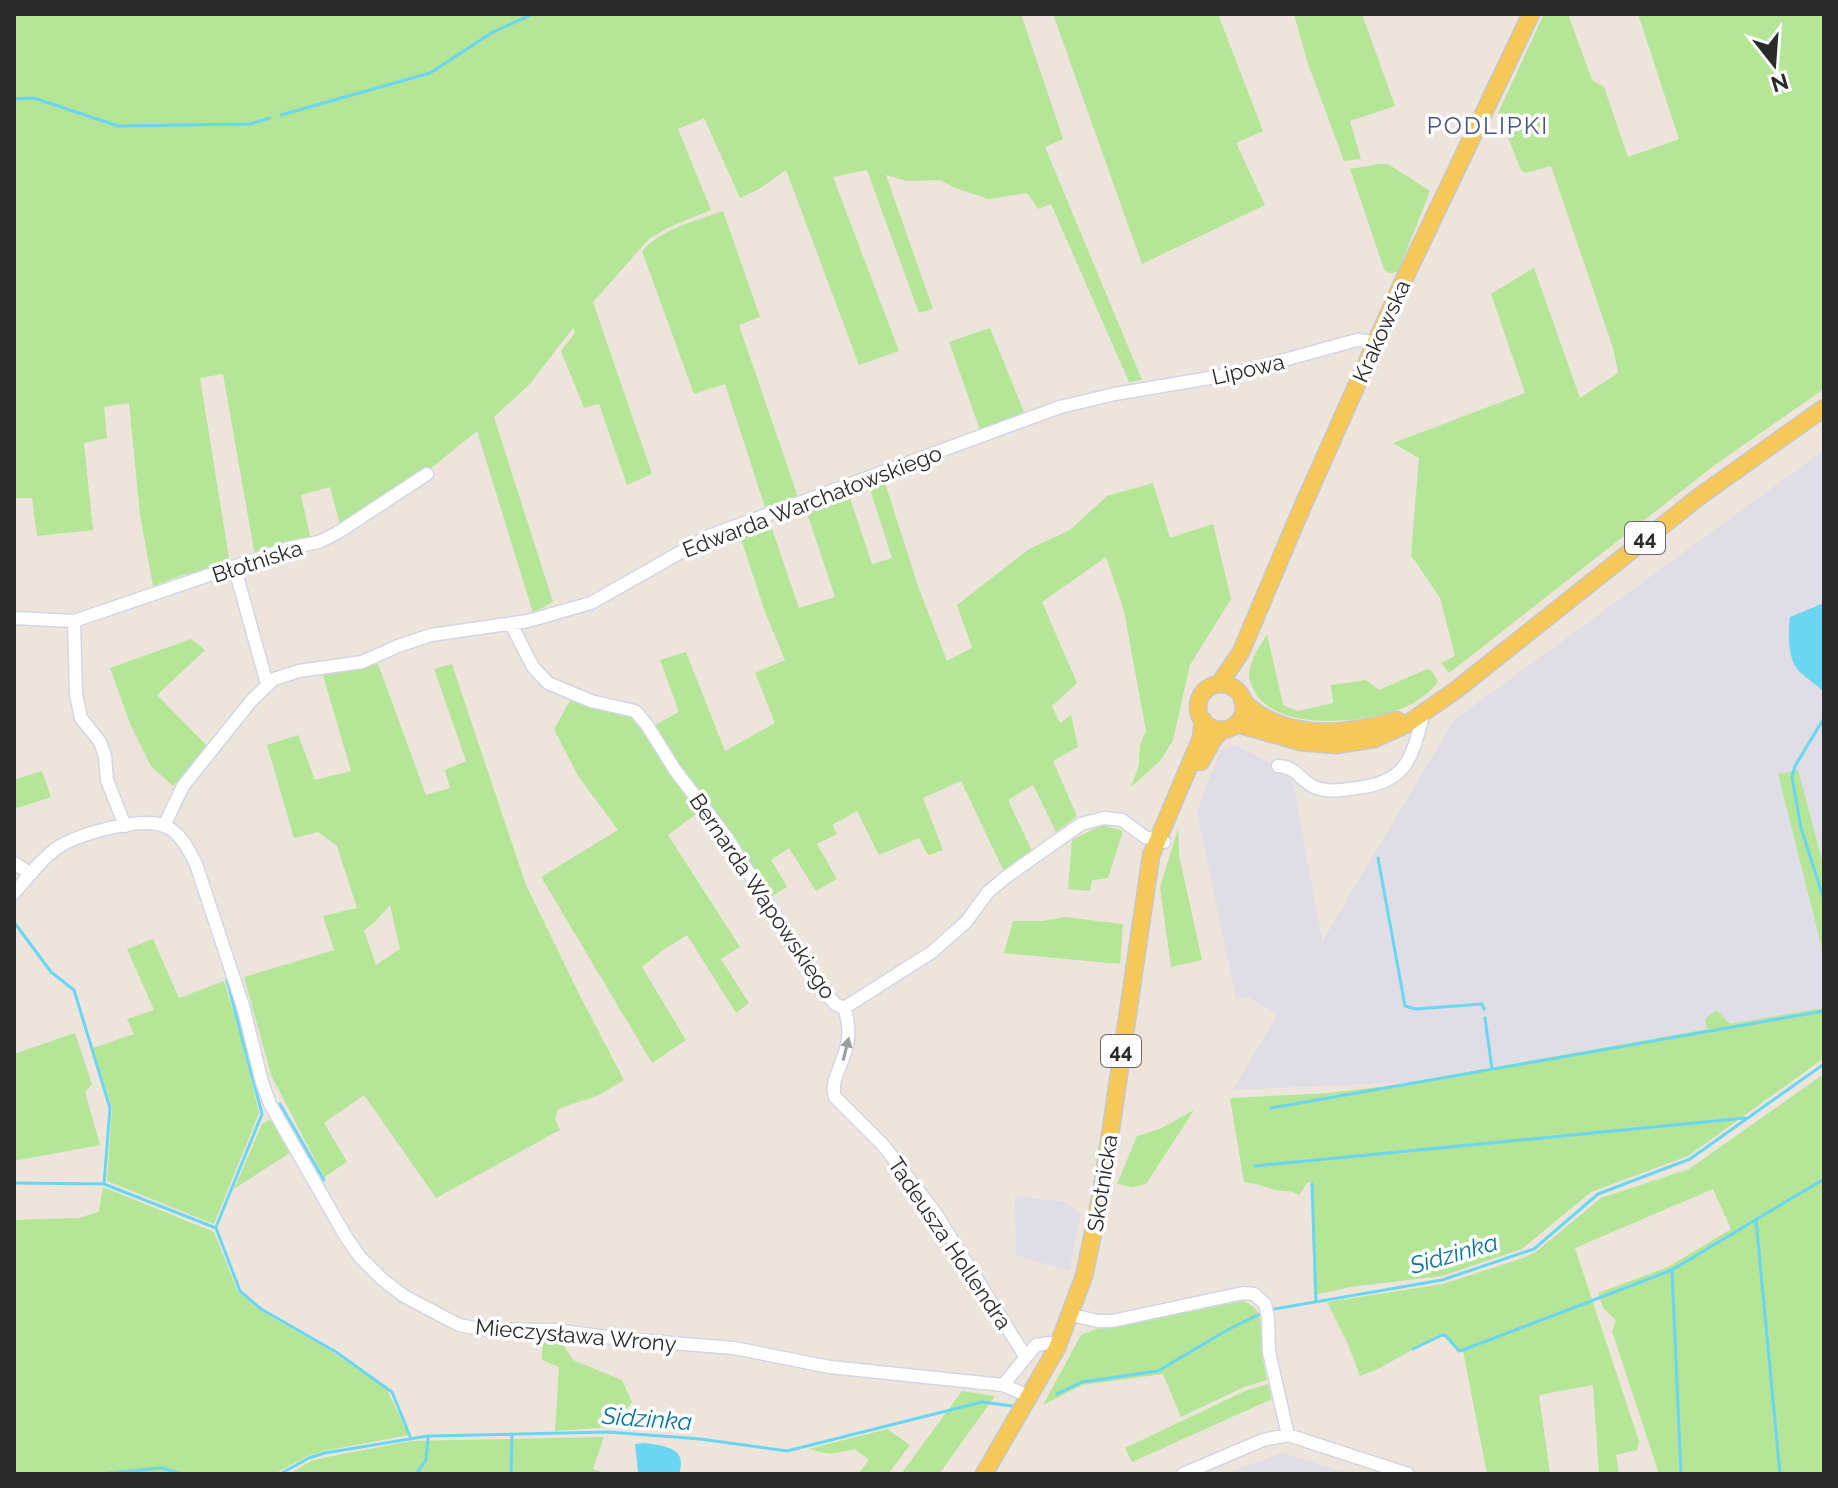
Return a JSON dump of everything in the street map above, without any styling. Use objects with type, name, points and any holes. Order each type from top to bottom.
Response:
[{"type":"main road","name":"Krakowska","points":[[1219,684],[1241,652],[1376,342],[1531,14]]},
{"type":"main road","name":"44","points":[[1203,720],[1301,742],[1336,745],[1374,739],[1400,727],[1456,690],[1663,524],[1824,408]]},
{"type":"main road","name":"Krakowska","points":[[1240,696],[1241,652]]},
{"type":"main road","name":"44","points":[[1182,791],[1201,738],[1201,695],[1209,686],[1230,685],[1259,715],[1283,725],[1315,732],[1370,727],[1426,710]]},
{"type":"main road","name":"44","points":[[1182,791],[1213,740],[1230,727],[1244,710],[1240,696]]},
{"type":"main road","name":"Skotnicka","points":[[984,1474],[1031,1397],[1072,1315],[1094,1234],[1141,913],[1151,869],[1159,857],[1160,841],[1182,791]]},
{"type":"street","name":"Lipowa","points":[[1118,393],[1233,374],[1357,340],[1376,342]]},
{"type":"street","name":"Edwarda Warchałowskiego","points":[[267,684],[299,671],[362,662],[431,635],[542,618],[591,603],[709,536],[854,485],[1028,418],[1118,393]]},
{"type":"street","name":"Błotniska","points":[[14,618],[74,621],[235,569],[289,548],[319,542],[427,474]]},
{"type":"street","points":[[14,893],[47,856],[67,842],[87,834],[142,823],[164,826],[183,786],[267,684],[235,569]]},
{"type":"street","points":[[74,621],[76,695],[81,718],[100,742],[107,780],[125,826]]},
{"type":"street","name":"Bernarda Wapowskiego","points":[[511,624],[533,667],[548,683],[591,701],[635,711],[727,838],[818,983],[835,1004],[844,1008],[932,952],[966,922],[988,892],[1081,824],[1104,818],[1122,820],[1145,837],[1160,841]]},
{"type":"street","points":[[1278,766],[1295,770],[1311,786],[1326,791],[1378,786],[1395,777],[1408,763],[1426,710]]},
{"type":"street","points":[[1400,727],[1410,732],[1416,743]]},
{"type":"street","name":"Mieczysława Wrony","points":[[164,826],[180,837],[196,864],[243,1006],[270,1104],[346,1237],[382,1279],[404,1296],[459,1325],[479,1329],[555,1330],[734,1348],[830,1367],[1003,1385],[1031,1397]]},
{"type":"street","points":[[14,863],[31,874]]},
{"type":"street","name":"Tadeusza Hollendra","points":[[844,1008],[850,1039],[832,1088],[835,1097],[883,1145],[934,1211],[1025,1356]]},
{"type":"street","points":[[1072,1315],[1112,1321],[1243,1293],[1254,1294],[1267,1310],[1269,1352],[1288,1435]]},
{"type":"street","points":[[1003,1385],[1025,1356],[1042,1342],[1057,1348]]},
{"type":"street","points":[[1183,1474],[1263,1440],[1288,1435],[1408,1474]]},
{"type":"shaded area","points":[[1824,450],[1824,1008],[1408,1082],[1233,1090],[1278,1014],[1247,997],[1236,999],[1197,812],[1220,750],[1235,745],[1263,759],[1293,782],[1322,942],[1454,720]]},
{"type":"shaded area","points":[[1015,1196],[1064,1202],[1081,1214],[1069,1271],[1016,1255]]},
{"type":"shaded area","points":[[1281,1453],[1352,1474],[1225,1474]]},
{"type":"green space","points":[[14,14],[1021,14],[1063,139],[1045,147],[1142,380],[1129,382],[1051,204],[1038,209],[1027,193],[989,199],[940,180],[907,181],[886,175],[933,309],[919,313],[867,170],[833,177],[899,351],[859,365],[786,170],[740,198],[704,118],[678,129],[711,210],[649,239],[593,302],[652,474],[627,485],[599,404],[584,408],[561,351],[575,333],[573,328],[529,385],[494,417],[553,602],[533,613],[477,431],[425,473],[341,528],[330,487],[301,495],[311,540],[255,556],[223,374],[200,378],[230,564],[153,586],[140,515],[129,403],[104,407],[107,438],[84,443],[93,530],[37,536],[32,498],[14,498]]},
{"type":"green space","points":[[1053,14],[1218,14],[1263,131],[1236,143],[1265,205],[1142,264]]},
{"type":"green space","points":[[1294,14],[1362,14],[1395,106],[1350,121],[1361,159],[1344,161],[1307,61]]},
{"type":"green space","points":[[1544,14],[1568,14],[1592,80],[1604,87],[1628,157],[1679,139],[1638,14],[1824,14],[1824,389],[1716,464],[1449,673],[1441,663],[1455,656],[1440,598],[1411,555],[1419,458],[1393,443],[1525,393],[1491,294],[1534,268],[1580,398],[1618,373],[1613,348],[1551,166],[1525,173],[1521,170],[1498,113]]},
{"type":"green space","points":[[1388,164],[1430,191],[1398,272],[1389,273],[1384,269],[1350,169]]},
{"type":"green space","points":[[723,211],[760,317],[739,325],[798,497],[765,507],[725,384],[694,394],[642,251],[669,231]]},
{"type":"green space","points":[[990,328],[1024,412],[980,430],[949,342]]},
{"type":"green space","points":[[884,480],[919,589],[947,661],[972,648],[957,605],[1029,549],[1070,530],[1107,496],[1153,483],[1170,538],[1213,524],[1231,599],[1190,665],[1173,740],[1161,760],[1131,787],[1146,731],[1124,611],[1106,557],[1042,602],[1077,683],[1052,706],[1060,723],[1071,715],[1078,747],[1053,761],[1077,816],[1056,832],[1033,785],[1008,800],[1033,853],[1004,872],[961,781],[923,798],[943,850],[928,855],[919,838],[879,855],[857,811],[832,825],[837,834],[817,844],[837,879],[816,891],[789,848],[771,860],[787,887],[771,897],[710,803],[678,769],[653,726],[679,712],[660,660],[686,652],[725,751],[775,723],[755,673],[785,660],[765,612],[739,533],[770,523],[799,608],[835,597],[806,510],[849,495],[872,564],[892,558],[869,486]]},
{"type":"green space","points":[[1267,634],[1283,705],[1298,711],[1333,703],[1331,685],[1366,680],[1379,690],[1427,669],[1432,671],[1438,682],[1418,700],[1387,713],[1346,720],[1301,719],[1265,704],[1254,690],[1249,677],[1251,663]]},
{"type":"green space","points":[[191,639],[205,650],[157,695],[209,748],[173,786],[151,766],[131,726],[110,668]]},
{"type":"green space","points":[[378,664],[426,795],[450,788],[445,770],[466,761],[434,669],[452,664],[526,885],[624,1080],[599,1095],[558,1109],[555,1118],[560,1130],[436,1198],[364,1095],[324,1123],[347,1162],[324,1177],[271,1075],[244,977],[334,950],[323,916],[357,908],[337,846],[318,832],[294,838],[267,745],[298,735],[315,780],[351,771],[323,675]],"holes":[[[390,905],[400,949],[376,965],[364,930]]]},
{"type":"green space","points":[[571,699],[635,716],[704,808],[668,835],[740,947],[721,959],[749,1003],[736,1013],[687,935],[642,967],[686,1040],[652,1063],[541,877],[618,830],[578,776],[554,729]]},
{"type":"green space","points":[[1798,770],[1824,868],[1824,956],[1778,774]]},
{"type":"green space","points":[[42,771],[51,797],[14,809],[14,780]]},
{"type":"green space","points":[[1102,825],[1123,831],[1108,878],[1092,880],[1090,891],[1068,889],[1072,840]]},
{"type":"green space","points":[[1178,829],[1179,855],[1202,960],[1171,967],[1160,887]]},
{"type":"green space","points":[[1064,917],[1123,924],[1120,964],[1004,953],[1013,921]]},
{"type":"green space","points":[[153,939],[179,998],[224,981],[259,1113],[214,1224],[107,1181],[112,1108],[93,1048],[134,1034],[127,1019],[154,1010],[127,949]]},
{"type":"green space","points":[[1824,1008],[1824,1058],[1688,1156],[1591,1192],[1522,1249],[1442,1276],[1351,1287],[1314,1295],[1311,1182],[1299,1195],[1244,1182],[1230,1098],[1329,1093],[1395,1085],[1707,1029],[1705,1019],[1716,1010],[1730,1024]]},
{"type":"green space","points":[[75,1033],[92,1084],[85,1092],[100,1145],[14,1161],[14,1054]]},
{"type":"green space","points":[[1824,1074],[1824,1474],[1659,1474],[1612,1331],[1616,1320],[1603,1308],[1598,1293],[1668,1267],[1731,1229],[1713,1189],[1575,1248],[1639,1441],[1637,1450],[1616,1455],[1619,1474],[1599,1474],[1593,1385],[1539,1395],[1550,1474],[1487,1474],[1463,1351],[1459,1351],[1447,1337],[1438,1335],[1360,1376],[1327,1302],[1443,1284],[1526,1257],[1601,1198],[1689,1169]]},
{"type":"green space","points":[[1194,1110],[1146,1184],[1133,1187],[1117,1184],[1137,1136],[1160,1129]]},
{"type":"green space","points":[[271,1119],[291,1152],[234,1189],[262,1124]]},
{"type":"green space","points":[[103,1187],[214,1232],[238,1292],[261,1311],[329,1350],[386,1388],[409,1435],[324,1451],[274,1474],[14,1474],[14,1220],[78,1218],[99,1212]]},
{"type":"green space","points":[[1243,1301],[1251,1305],[1259,1316],[1267,1380],[1244,1387],[1181,1417],[1163,1374],[1083,1385],[1043,1405],[1081,1335],[1096,1329]]},
{"type":"green space","points":[[543,1337],[558,1337],[573,1360],[622,1380],[632,1402],[613,1427],[555,1431],[559,1367],[542,1360]]},
{"type":"green space","points":[[1268,1384],[1272,1399],[1132,1462],[1125,1448],[1245,1391]]},
{"type":"green space","points":[[962,1391],[995,1396],[939,1474],[901,1474]]},
{"type":"green space","points":[[887,1429],[910,1445],[888,1474],[858,1474],[869,1460],[855,1449],[830,1454],[808,1449]]},
{"type":"green space","points":[[604,1437],[593,1469],[608,1474],[289,1474],[311,1461],[411,1441]]},
{"type":"water","points":[[1824,603],[1824,693],[1796,667],[1789,638],[1790,617]]},
{"type":"water","points":[[635,1444],[667,1447],[678,1454],[681,1465],[679,1474],[638,1472]]},
{"type":"waterway","points":[[281,115],[430,73],[493,32],[533,14]]},
{"type":"waterway","points":[[14,99],[34,98],[118,126],[250,124],[270,118]]},
{"type":"waterway","points":[[1824,718],[1795,766],[1792,777],[1801,828],[1824,900]]},
{"type":"waterway","points":[[1378,858],[1405,1006],[1416,1009],[1482,1004],[1484,1009]]},
{"type":"waterway","points":[[14,922],[51,972],[74,990],[110,1108],[104,1184]]},
{"type":"waterway","points":[[216,1227],[262,1114],[227,980]]},
{"type":"waterway","points":[[1271,1108],[1824,1011]]},
{"type":"waterway","points":[[1485,1018],[1492,1069]]},
{"type":"waterway","name":"Sidzinka","points":[[1269,1310],[1442,1280],[1534,1249],[1598,1194],[1690,1159],[1824,1064]]},
{"type":"waterway","points":[[280,1104],[324,1180]]},
{"type":"waterway","points":[[1255,1166],[1745,1118]]},
{"type":"waterway","points":[[1681,1474],[1672,1270],[1824,1179]]},
{"type":"waterway","points":[[14,1183],[104,1184],[216,1228],[240,1291],[261,1309],[336,1352],[392,1392],[410,1436]]},
{"type":"waterway","points":[[1312,1184],[1316,1301]]},
{"type":"waterway","points":[[1756,1220],[1780,1474]]},
{"type":"waterway","points":[[1413,1349],[1442,1335],[1459,1351],[1463,1350],[1672,1270]]},
{"type":"waterway","name":"Sidzinka","points":[[1057,1394],[1082,1382],[1158,1371],[1262,1313]]},
{"type":"waterway","name":"Sidzinka","points":[[280,1474],[325,1453],[428,1436],[609,1432],[700,1439],[787,1451],[982,1402],[1012,1406]]},
{"type":"waterway","points":[[511,1474],[512,1435]]},
{"type":"waterway","points":[[416,1474],[426,1460],[428,1437]]},
{"type":"waterway","points":[[99,1474],[162,1468],[182,1474]]},
{"type":"district","name":"PODLIPKI","points":[[1488,126]]}]
